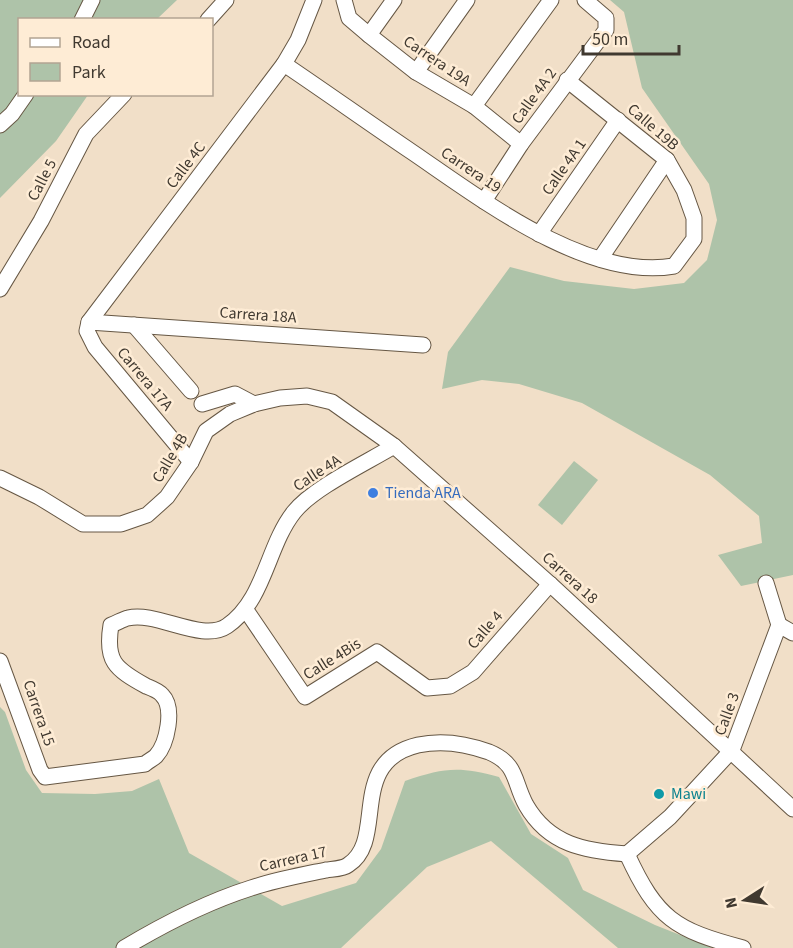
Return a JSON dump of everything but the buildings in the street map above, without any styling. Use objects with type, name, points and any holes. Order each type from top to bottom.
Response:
[{"type":"street","points":[[83,18],[92,0]]},
{"type":"street","points":[[210,18],[226,0]]},
{"type":"street","name":"Calle 4C","points":[[89,322],[284,64],[298,40],[314,0]]},
{"type":"street","name":"Carrera 19A","points":[[344,0],[349,18],[369,35],[416,72],[474,106],[521,144]]},
{"type":"street","points":[[369,35],[394,0]]},
{"type":"street","points":[[416,72],[467,0]]},
{"type":"street","points":[[474,106],[551,0]]},
{"type":"street","name":"Calle 4A 2","points":[[484,201],[521,144],[606,30],[607,24],[602,14],[585,0]]},
{"type":"street","name":"Carrera 19","points":[[284,64],[484,201],[539,234],[600,259],[636,268],[656,269]]},
{"type":"street","name":"Calle 19B","points":[[567,80],[667,160],[684,190],[694,218],[694,239],[674,266],[656,269]]},
{"type":"street","points":[[0,125],[12,114],[25,96]]},
{"type":"street","name":"Calle 5","points":[[0,289],[41,221],[86,134],[122,96]]},
{"type":"street","name":"Calle 4A 1","points":[[539,234],[618,120]]},
{"type":"street","points":[[600,259],[667,160]]},
{"type":"street","name":"Carrera 18A","points":[[89,322],[423,345]]},
{"type":"street","name":"Carrera 17A","points":[[89,322],[88,337],[95,347],[191,462]]},
{"type":"street","points":[[134,325],[191,391]]},
{"type":"street","points":[[202,404],[235,394],[254,404]]},
{"type":"street","name":"Calle 4B","points":[[0,478],[39,497],[83,524],[121,524],[147,515],[167,497],[191,462],[206,431],[230,414],[254,404],[307,396]]},
{"type":"street","name":"Carrera 18","points":[[307,396],[332,402],[394,446],[550,584],[732,750],[793,809]]},
{"type":"street","name":"Calle 4A","points":[[246,610],[293,513],[306,499],[394,446]]},
{"type":"street","points":[[766,583],[779,625],[793,633]]},
{"type":"street","name":"Calle 4","points":[[377,652],[427,688],[450,686],[473,672],[550,584]]},
{"type":"street","name":"Calle 4Bis","points":[[246,610],[305,697],[377,652]]},
{"type":"street","name":"Carrera 15","points":[[0,661],[40,770],[45,777],[144,764],[155,757],[164,744],[168,703],[162,694],[122,672],[113,663],[108,644],[111,625],[130,617],[214,630],[226,627],[246,610]]},
{"type":"street","name":"Calle 3","points":[[627,855],[670,817],[732,750],[779,625]]},
{"type":"street","name":"Carrera 17","points":[[124,948],[162,926],[252,887],[348,866],[364,846],[369,801],[384,765],[394,753],[426,743],[468,745],[491,753],[508,763],[526,805],[549,834],[593,851],[627,855]]},
{"type":"street","points":[[627,855],[655,906],[668,919],[695,935],[743,948]]},
{"type":"green space","points":[[0,0],[177,0],[158,18],[18,18],[18,96],[87,96],[56,141],[0,198]]},
{"type":"green space","points":[[610,0],[793,0],[793,575],[741,586],[718,555],[762,543],[759,516],[710,475],[582,403],[519,384],[482,380],[442,389],[448,352],[510,267],[564,281],[634,289],[684,283],[707,260],[717,220],[709,184],[642,88],[624,12]]},
{"type":"green space","points":[[574,461],[598,480],[562,525],[538,505]]},
{"type":"green space","points":[[0,707],[5,712],[26,770],[42,793],[95,794],[132,791],[159,779],[189,853],[282,906],[356,883],[381,849],[405,781],[430,773],[462,770],[499,777],[531,834],[568,858],[583,890],[655,925],[713,948],[618,948],[491,841],[427,867],[341,948],[0,948]]},
{"type":"place","name":"Tienda ARA","points":[[373,493]]},
{"type":"place","name":"Mawi","points":[[659,794]]}]
